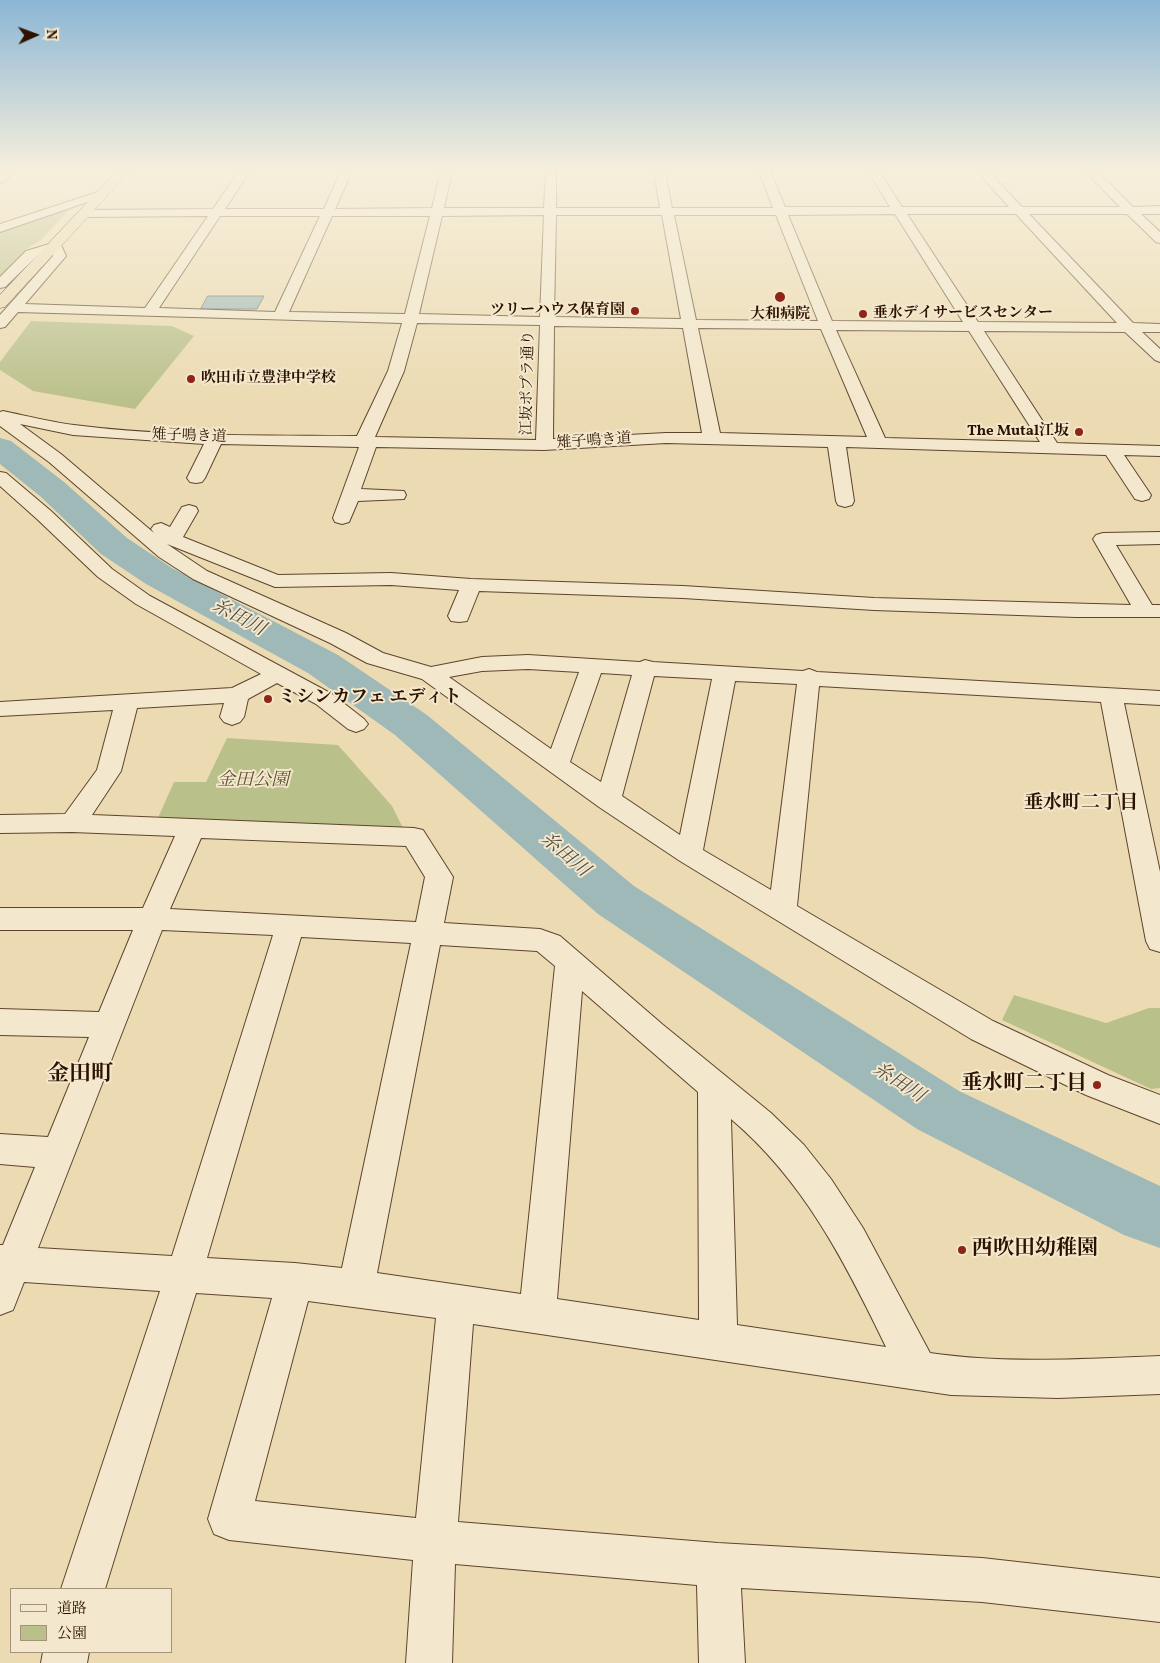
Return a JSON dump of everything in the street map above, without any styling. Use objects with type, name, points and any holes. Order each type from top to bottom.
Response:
[{"type":"highway","points":[[0,304],[53,249]]},
{"type":"street","points":[[0,284],[31,254],[48,249]]},
{"type":"street","points":[[0,324],[60,256],[57,249]]},
{"type":"street","points":[[148,312],[191,249]]},
{"type":"street","points":[[280,316],[311,249]]},
{"type":"street","points":[[342,518],[368,446],[366,434],[396,370],[428,249]]},
{"type":"street","name":"江坂ポプラ通り","points":[[544,445],[549,249]]},
{"type":"street","points":[[674,249],[712,438]]},
{"type":"street","points":[[796,249],[827,326],[878,442]]},
{"type":"street","points":[[922,249],[1052,448]]},
{"type":"street","points":[[1056,249],[1130,329],[1159,355]]},
{"type":"street","points":[[15,308],[280,316],[689,324],[974,328],[1160,328]]},
{"type":"street","points":[[0,417],[55,458],[166,553],[200,575],[375,658],[430,674],[608,801],[689,854],[982,1030],[1097,1085],[1160,1110]]},
{"type":"street","name":"雉子鳴き道","points":[[0,417],[81,430],[215,438],[544,445],[666,438],[712,438],[1160,451]]},
{"type":"street","points":[[196,478],[215,438]]},
{"type":"street","points":[[836,441],[846,500]]},
{"type":"street","points":[[1112,450],[1142,495]]},
{"type":"street","points":[[55,458],[77,463],[120,490],[172,539],[313,596],[391,579],[471,585],[683,592],[922,606],[1153,611]]},
{"type":"street","points":[[351,495],[395,501],[403,476]]},
{"type":"street","points":[[0,477],[44,515],[105,573],[143,600],[324,699],[356,724]]},
{"type":"street","points":[[172,539],[189,511]]},
{"type":"street","points":[[1153,611],[1102,540],[1160,538]]},
{"type":"street","points":[[459,616],[471,585]]},
{"type":"street","points":[[313,596],[321,631]]},
{"type":"street","points":[[430,674],[482,664],[528,662],[809,676],[1160,698]]},
{"type":"street","points":[[557,765],[593,665]]},
{"type":"street","points":[[608,801],[644,667]]},
{"type":"street","points":[[689,854],[725,672]]},
{"type":"street","points":[[0,709],[237,695],[277,674]]},
{"type":"street","points":[[783,910],[809,676]]},
{"type":"street","points":[[1111,694],[1154,887],[1160,941]]},
{"type":"street","points":[[232,717],[237,695]]},
{"type":"street","points":[[72,823],[109,771],[127,702]]},
{"type":"street","points":[[0,824],[72,823],[414,837],[439,877],[356,1288]]},
{"type":"street","points":[[0,1297],[7,1263],[59,1153],[152,919],[192,828]]},
{"type":"street","points":[[0,919],[152,919],[290,924],[540,940],[550,944],[714,1086],[752,1116],[801,1166],[870,1273],[918,1371]]},
{"type":"street","points":[[83,1588],[184,1274],[290,924]]},
{"type":"street","points":[[537,1315],[570,962]]},
{"type":"street","points":[[0,1022],[110,1025]]},
{"type":"street","points":[[714,1086],[718,1342]]},
{"type":"street","points":[[0,1149],[59,1153]]},
{"type":"street","points":[[7,1263],[295,1281],[356,1288],[951,1376],[1058,1379],[1160,1375]]},
{"type":"street","points":[[295,1281],[229,1519],[436,1541],[718,1565],[982,1580],[1160,1600]]},
{"type":"street","points":[[429,1663],[436,1541],[456,1303]]},
{"type":"street","points":[[718,1565],[722,1663]]},
{"type":"green space","points":[[0,249],[27,249],[25,250],[0,277]]},
{"type":"green space","points":[[31,321],[172,326],[194,336],[135,409],[33,391],[0,370],[0,362]]},
{"type":"green space","name":"金田公園","points":[[227,738],[338,745],[392,806],[405,832],[157,820],[174,782],[206,782]]},
{"type":"green space","points":[[1014,995],[1106,1023],[1149,1008],[1160,1008],[1160,1088],[1151,1089],[1002,1020]]},
{"type":"water","points":[[208,296],[264,296],[257,309],[201,309]]},
{"type":"waterway","name":"糸田川","points":[[0,448],[52,489],[114,546],[159,576],[323,664],[411,725],[616,900],[938,1110],[1147,1213],[1160,1217]]},
{"type":"place","name":"大和病院","points":[[780,297]]},
{"type":"place","name":"ツリーハウス保育園","points":[[635,311]]},
{"type":"place","name":"垂水デイサービスセンター","points":[[863,314]]},
{"type":"place","name":"吹田市立豊津中学校","points":[[191,379]]},
{"type":"place","name":"The Mutal江坂","points":[[1079,432]]},
{"type":"place","name":"ミシンカフェ エディト","points":[[268,699]]},
{"type":"place","name":"垂水町二丁目","points":[[1097,1085]]},
{"type":"place","name":"西吹田幼稚園","points":[[962,1250]]},
{"type":"district","name":"垂水町二丁目","points":[[1081,805]]},
{"type":"district","name":"金田町","points":[[80,1076]]}]
